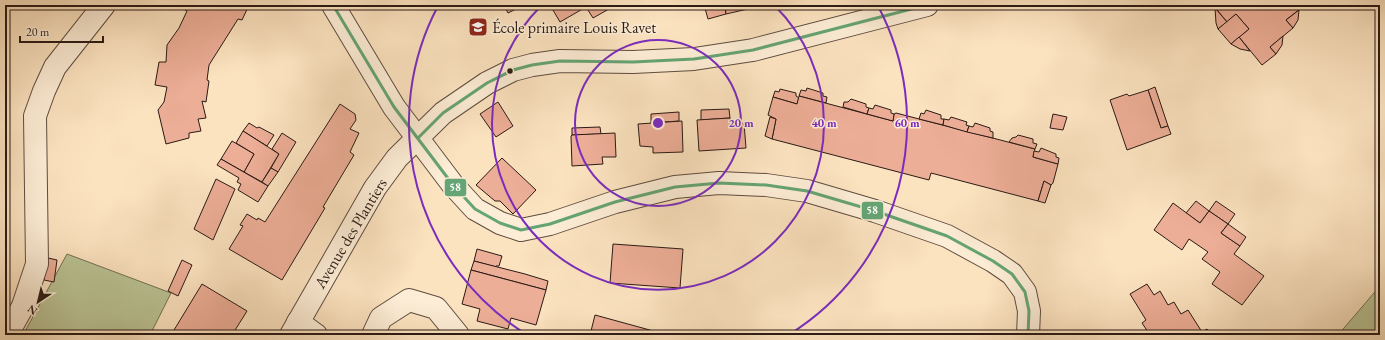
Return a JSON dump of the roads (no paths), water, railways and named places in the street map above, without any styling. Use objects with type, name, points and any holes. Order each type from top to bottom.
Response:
[{"type":"street","points":[[7,335],[23,306],[37,264],[35,116],[55,67],[104,5]]},
{"type":"street","points":[[333,5],[394,107],[453,185],[475,208],[500,223],[521,230],[550,224],[615,202],[675,187],[719,183],[766,186],[807,191],[875,211],[947,236],[993,261],[1012,274],[1025,292],[1029,311],[1028,335]]},
{"type":"street","name":"Avenue des Plantiers","points":[[294,328],[375,188],[397,158],[443,113],[486,83],[513,70],[532,64],[560,61],[633,62],[694,59],[753,50],[925,5]]},
{"type":"street","points":[[373,335],[381,318],[409,300],[436,308],[458,335]]},
{"type":"street","points":[[294,328],[316,335]]},
{"type":"place","name":"École primaire Louis Ravet","points":[[478,27]]}]
